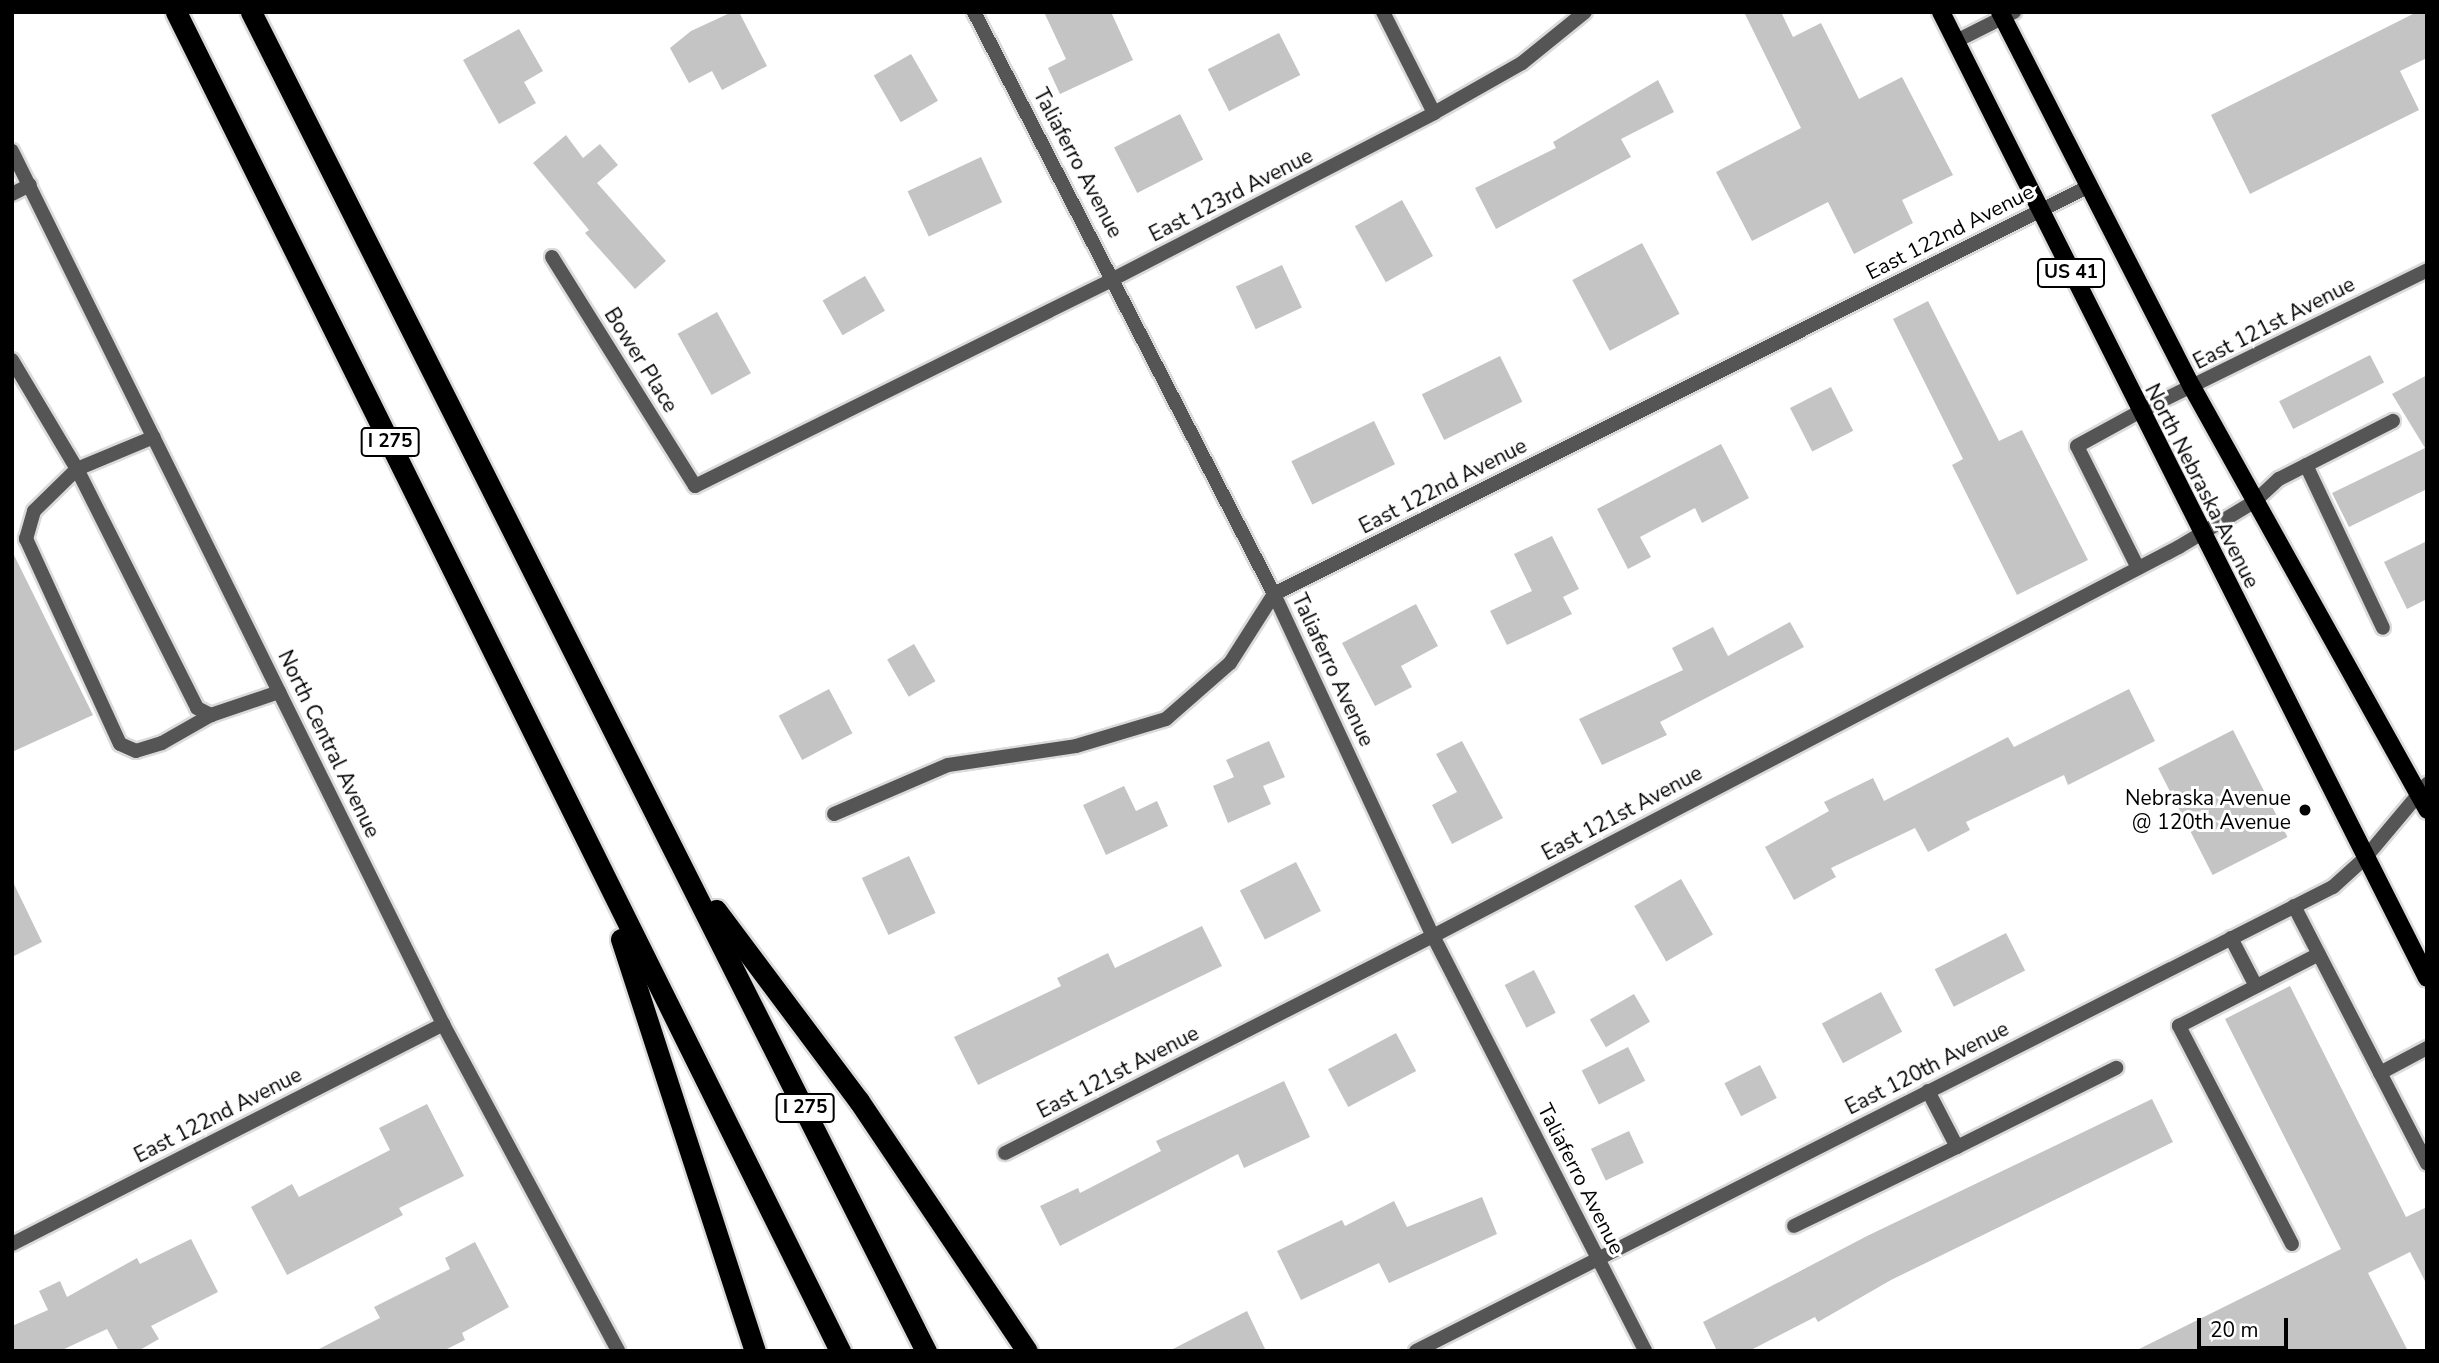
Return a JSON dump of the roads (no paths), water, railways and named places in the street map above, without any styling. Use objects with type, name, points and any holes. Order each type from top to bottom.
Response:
[{"type":"highway","name":"I 275","points":[[176,12],[600,874],[840,1351]]},
{"type":"highway","name":"I 275","points":[[251,12],[684,866],[926,1351]]},
{"type":"highway","points":[[684,866],[859,1101],[1027,1351]]},
{"type":"highway","points":[[600,874],[755,1351]]},
{"type":"main road","name":"North Nebraska Avenue","points":[[1941,12],[2139,412],[2427,978]]},
{"type":"main road","name":"North Nebraska Avenue","points":[[2006,14],[2192,387],[2254,502],[2422,789],[2427,810]]},
{"type":"street","name":"Taliaferro Avenue","points":[[974,12],[1115,278],[1275,594],[1433,936],[1644,1351]]},
{"type":"street","points":[[1383,12],[1434,113]]},
{"type":"street","name":"East 123rd Avenue","points":[[695,486],[1115,278],[1434,113],[1522,63],[1585,12]]},
{"type":"street","points":[[1956,41],[2006,14]]},
{"type":"street","name":"North Central Avenue","points":[[12,151],[443,1024],[616,1350]]},
{"type":"street","points":[[12,194],[30,185]]},
{"type":"street","name":"East 122nd Avenue","points":[[1275,594],[2090,186]]},
{"type":"street","name":"Bower Place","points":[[552,257],[695,486]]},
{"type":"street","name":"East 121st Avenue","points":[[2138,568],[2077,446],[2139,412],[2427,270]]},
{"type":"street","points":[[12,359],[76,469],[178,675],[197,708],[212,715]]},
{"type":"street","name":"East 121st Avenue","points":[[1005,1153],[1433,936],[2202,535],[2254,502],[2279,479],[2393,421]]},
{"type":"street","points":[[154,437],[76,469],[34,510],[26,539],[120,744],[136,751],[162,743],[212,715],[279,692]]},
{"type":"street","points":[[2306,466],[2383,628]]},
{"type":"street","points":[[834,814],[948,765],[1076,746],[1166,719],[1230,663],[1275,594]]},
{"type":"street","name":"East 120th Avenue","points":[[1416,1351],[2333,887],[2365,858],[2422,789]]},
{"type":"street","points":[[2294,906],[2427,1164]]},
{"type":"street","points":[[2231,938],[2256,986]]},
{"type":"street","points":[[2292,1244],[2179,1026],[2319,954]]},
{"type":"street","name":"East 122nd Avenue","points":[[12,1244],[443,1024]]},
{"type":"street","points":[[2380,1073],[2427,1048]]},
{"type":"street","points":[[1794,1226],[2116,1068]]},
{"type":"street","points":[[1928,1091],[1957,1147]]},
{"type":"place","name":"Nebraska Avenue @ 120th Avenue","points":[[2305,810]]}]
